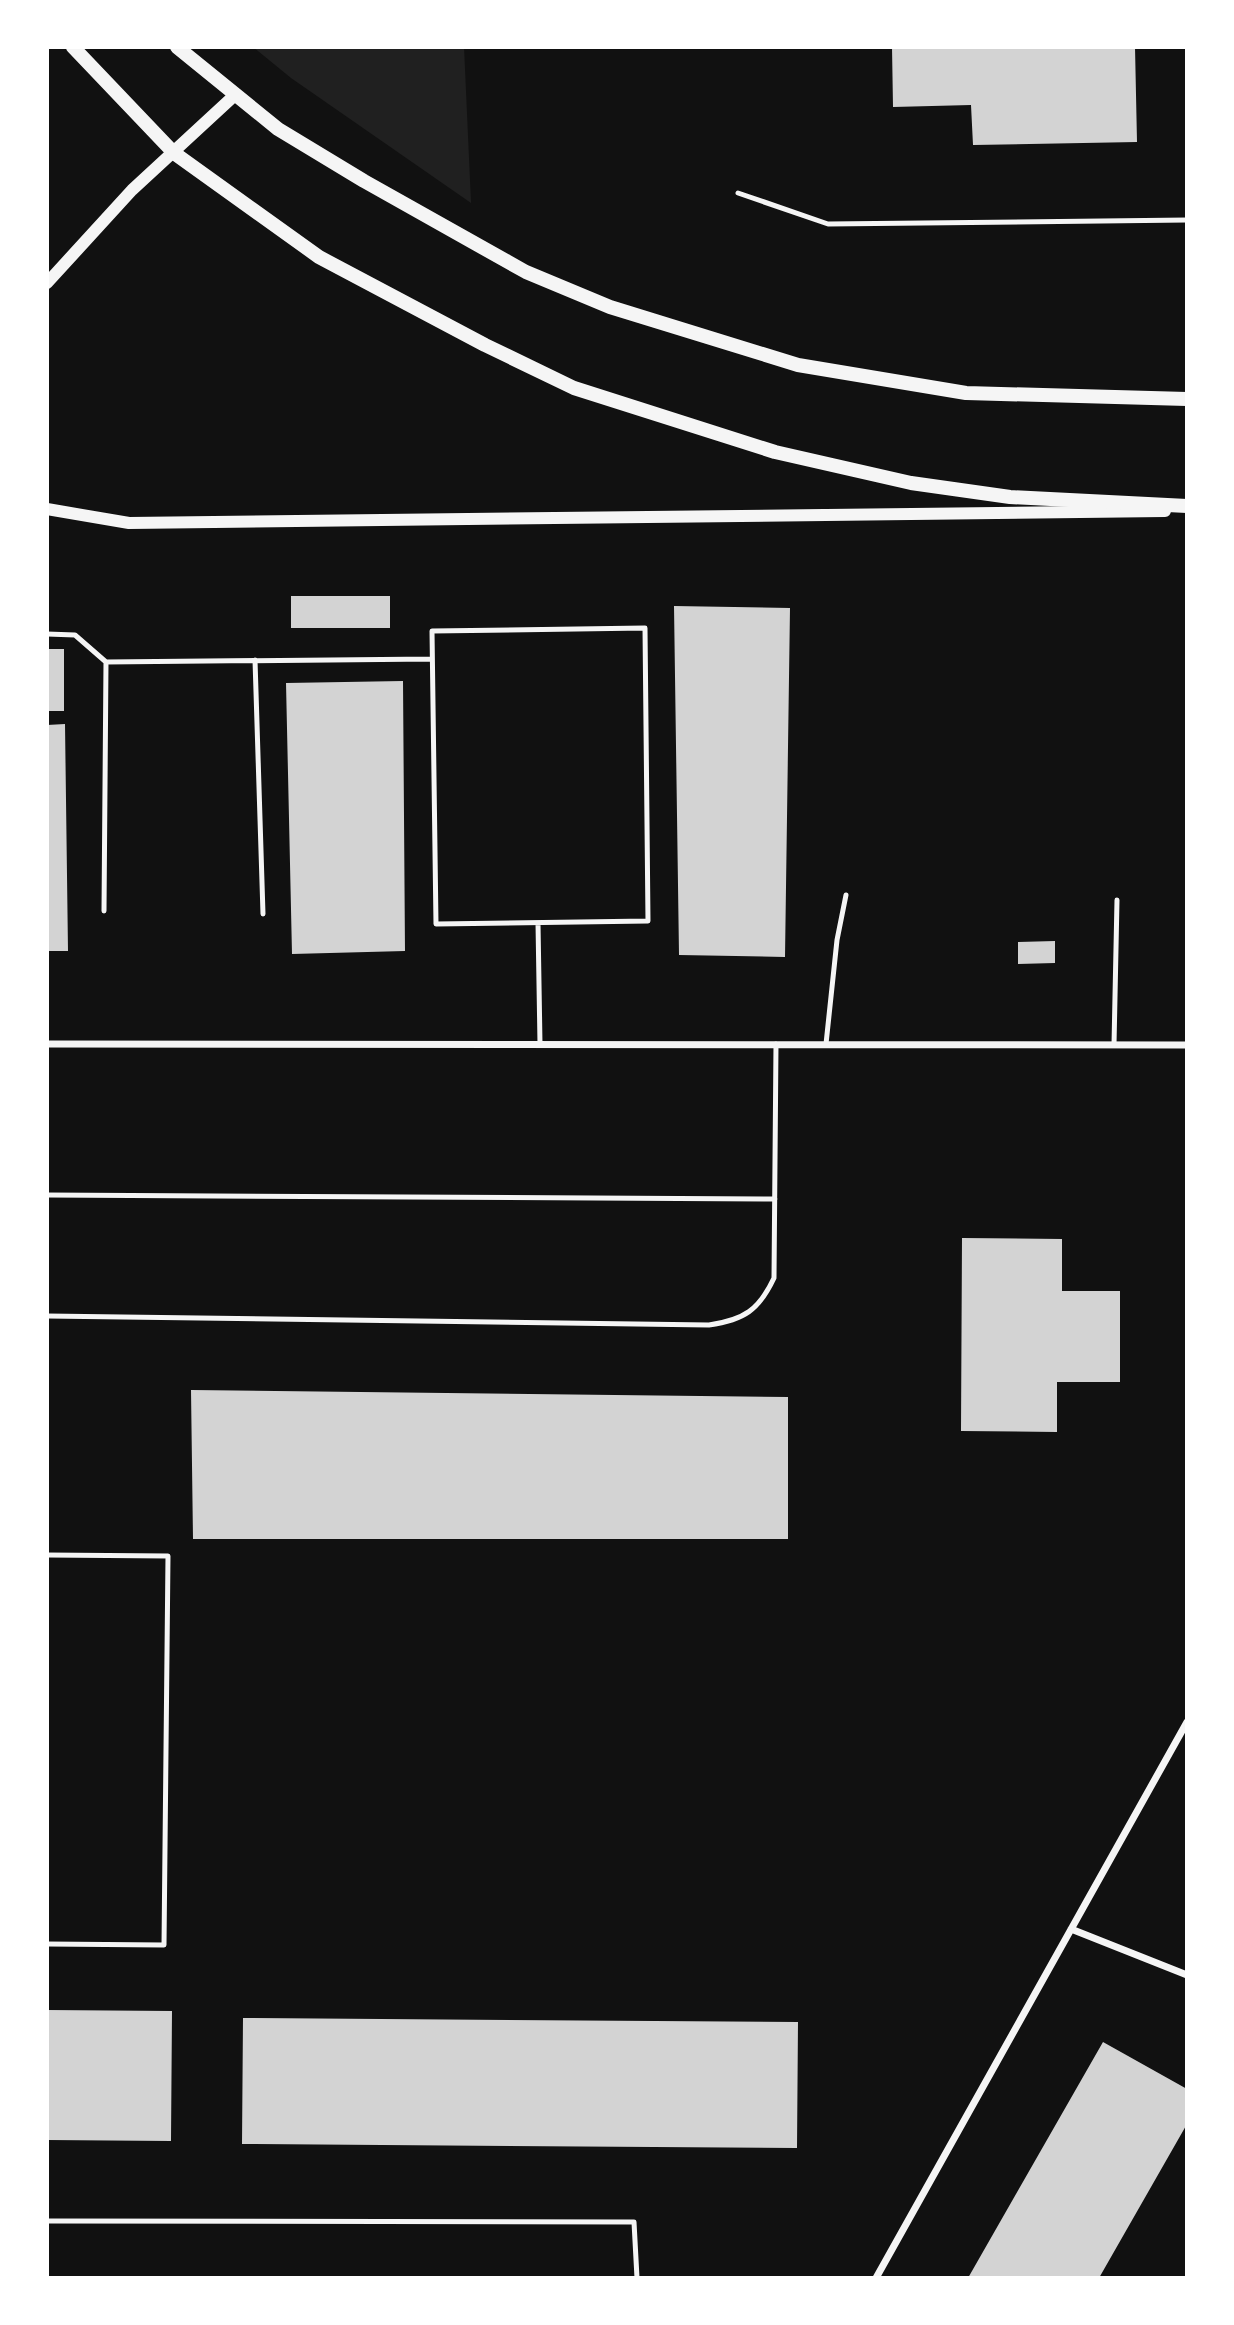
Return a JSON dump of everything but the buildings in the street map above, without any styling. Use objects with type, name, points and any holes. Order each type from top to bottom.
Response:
[{"type":"main road","points":[[73,47],[174,153],[319,257],[485,345],[574,388],[775,452],[911,483],[1010,497],[1187,508]]},
{"type":"main road","points":[[177,47],[278,129],[364,181],[526,272],[610,307],[798,365],[966,393],[1187,399]]},
{"type":"street","points":[[47,283],[132,190],[236,94]]},
{"type":"street","points":[[47,509],[130,523],[1187,508]]},
{"type":"street","points":[[47,1044],[1187,1045]]},
{"type":"street","points":[[876,2278],[1187,1722]]},
{"type":"street","points":[[1071,1929],[1187,1975]]},
{"type":"lane","points":[[738,193],[828,224],[1187,220]]},
{"type":"lane","points":[[645,628],[648,921],[538,923],[436,924],[432,631],[645,628]]},
{"type":"lane","points":[[47,634],[75,635],[106,662],[432,659]]},
{"type":"lane","points":[[255,660],[263,914]]},
{"type":"lane","points":[[104,911],[106,662]]},
{"type":"lane","points":[[826,1044],[837,940],[846,895]]},
{"type":"lane","points":[[1114,1045],[1117,900]]},
{"type":"lane","points":[[538,923],[540,1044]]},
{"type":"lane","points":[[47,1316],[731,1322],[750,1312],[765,1297],[774,1278],[776,1044]]},
{"type":"lane","points":[[47,1195],[775,1199]]},
{"type":"lane","points":[[47,1555],[168,1556],[164,1945],[47,1944]]},
{"type":"lane","points":[[47,2221],[634,2222],[637,2278]]},
{"type":"shaded area","points":[[253,47],[464,47],[471,203],[291,78]]}]
